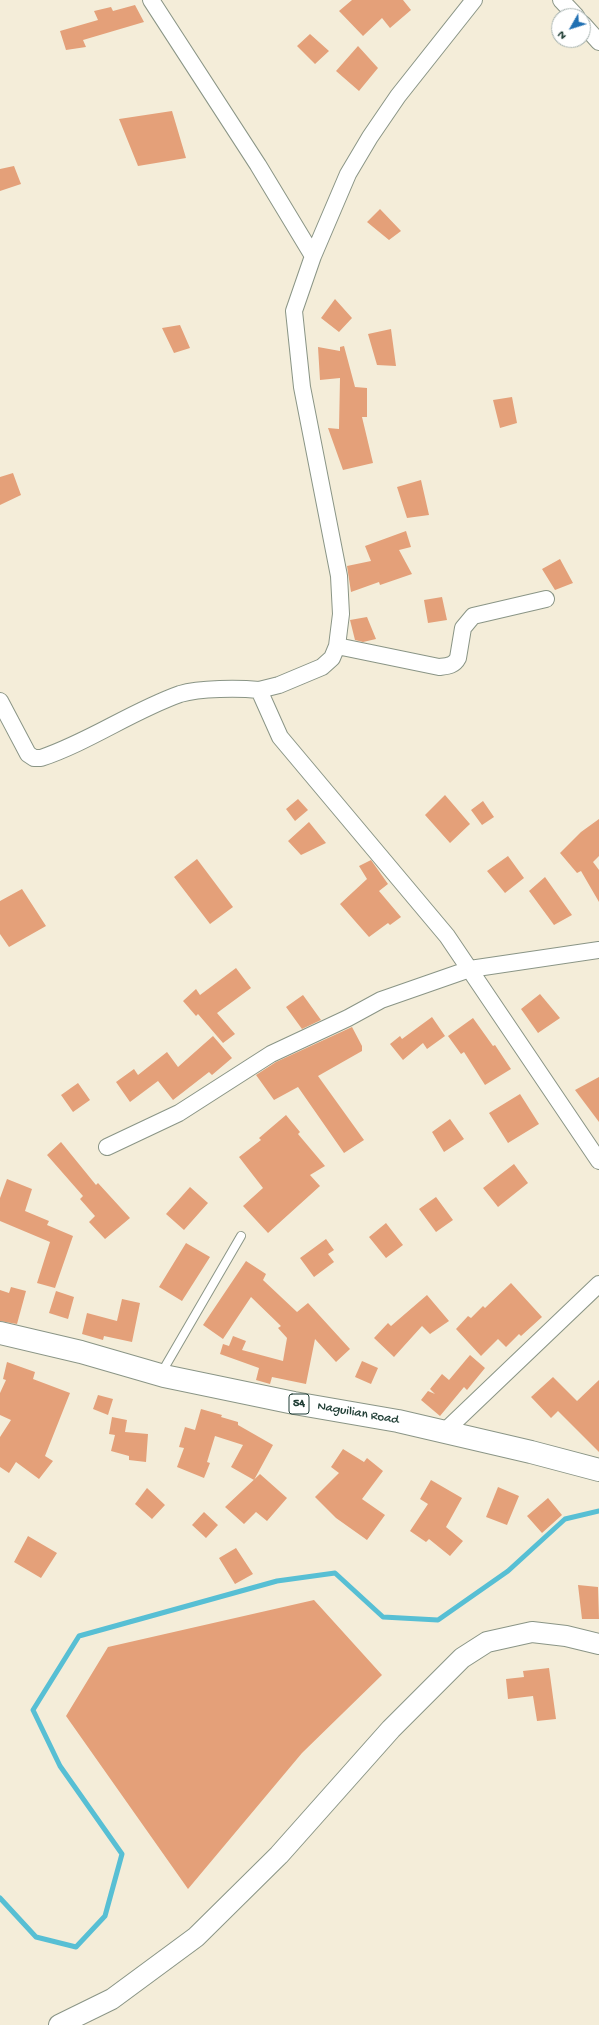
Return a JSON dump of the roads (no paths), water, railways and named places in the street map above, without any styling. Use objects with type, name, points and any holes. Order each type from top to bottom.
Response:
[{"type":"highway","name":"Naguilian Road","points":[[0,1333],[81,1352],[164,1376],[444,1432],[599,1470]]},
{"type":"street","points":[[150,0],[258,165],[313,256]]},
{"type":"street","points":[[0,701],[28,754],[34,758],[41,758],[129,716],[182,694],[234,688],[259,690],[279,685],[322,667],[332,658],[336,646],[340,614],[339,576],[302,387],[294,311],[313,256],[348,174],[370,137],[398,96],[474,0]]},
{"type":"street","points":[[561,0],[568,8]]},
{"type":"street","points":[[591,33],[599,42]]},
{"type":"street","points":[[336,646],[439,667],[449,666],[456,662],[463,628],[474,616],[546,599]]},
{"type":"street","points":[[259,690],[280,737],[421,902],[447,936],[599,1161]]},
{"type":"street","points":[[107,1147],[179,1113],[271,1054],[348,1018],[381,1000],[470,969],[599,950]]},
{"type":"street","points":[[444,1432],[599,1284]]},
{"type":"street","points":[[59,2025],[112,1999],[196,1937],[279,1855],[391,1729],[462,1658],[487,1642],[532,1632],[566,1636],[599,1644]]},
{"type":"lane","points":[[164,1376],[166,1365],[241,1236]]},
{"type":"waterway","points":[[0,1898],[36,1937],[76,1947],[105,1916],[122,1854],[60,1766],[33,1710],[79,1636],[277,1581],[335,1573],[383,1617],[438,1620],[508,1571],[565,1519],[599,1511]]}]
